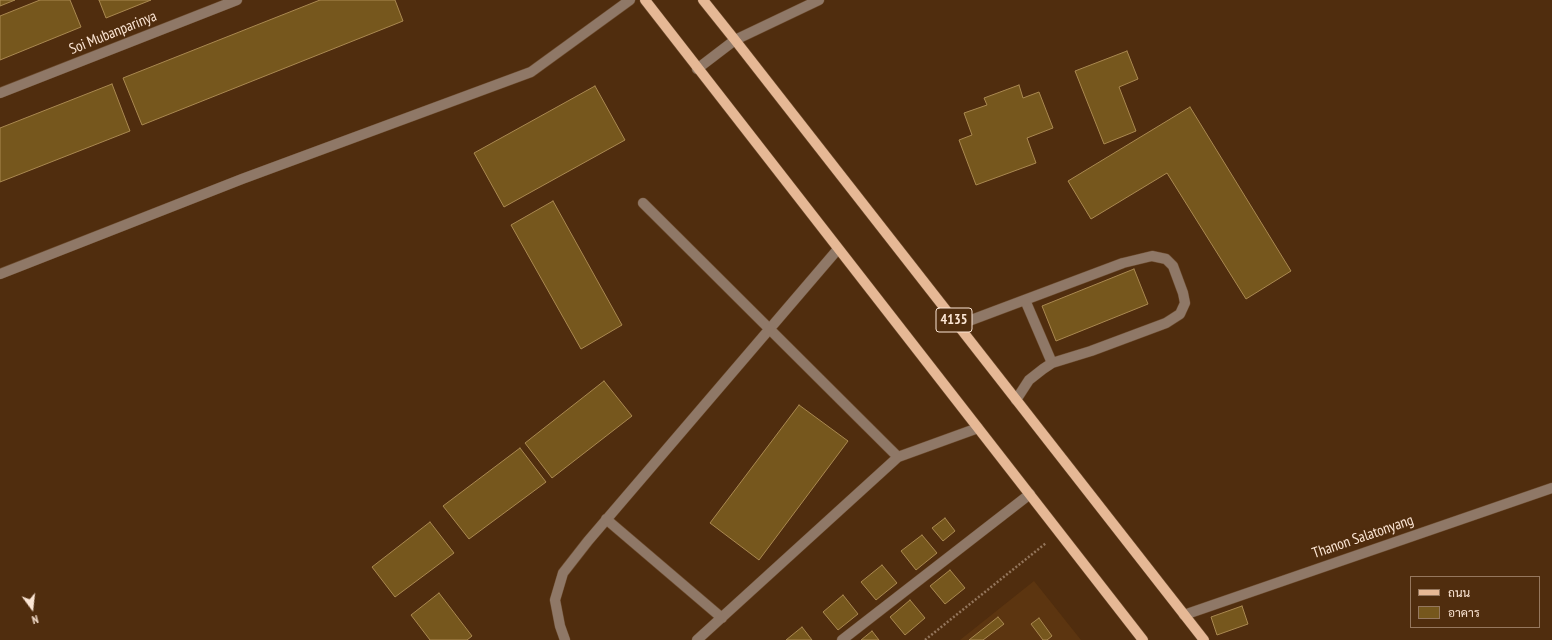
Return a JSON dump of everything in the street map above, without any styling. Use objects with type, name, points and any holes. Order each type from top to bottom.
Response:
[{"type":"main road","points":[[645,0],[1143,640]]},
{"type":"main road","name":"4135","points":[[702,0],[735,40],[1204,640]]},
{"type":"street","name":"Soi Mubanparinya","points":[[0,94],[237,0]]},
{"type":"street","points":[[0,274],[235,181],[531,72],[630,0]]},
{"type":"street","points":[[697,68],[735,40],[819,0]]},
{"type":"street","points":[[643,203],[898,458]]},
{"type":"street","points":[[565,640],[560,626],[555,600],[563,573],[606,519],[838,249]]},
{"type":"street","points":[[958,325],[1123,263],[1152,256],[1166,259],[1173,266],[1184,293],[1185,303],[1180,314],[1166,323],[1091,351],[1052,363],[1029,380],[1016,400]]},
{"type":"street","points":[[1025,300],[1052,363]]},
{"type":"street","points":[[697,640],[898,458],[978,428]]},
{"type":"street","name":"Thanon Salatonyang","points":[[1184,615],[1552,488]]},
{"type":"street","points":[[842,640],[1030,494]]},
{"type":"street","points":[[606,519],[722,618]]},
{"type":"path","points":[[925,640],[1060,532]]},
{"type":"shaded area","points":[[1034,581],[1081,640],[960,640]]},
{"type":"building","points":[[0,0],[15,0],[0,6]]},
{"type":"building","points":[[40,0],[70,0],[81,27],[0,60],[0,16]]},
{"type":"building","points":[[99,0],[151,0],[106,18]]},
{"type":"building","points":[[320,0],[395,0],[403,21],[142,125],[123,78]]},
{"type":"building","points":[[1127,51],[1138,79],[1119,87],[1136,131],[1104,144],[1075,71]]},
{"type":"building","points":[[112,84],[130,131],[0,182],[0,128]]},
{"type":"building","points":[[1019,85],[1023,98],[1039,92],[1053,128],[1027,138],[1036,163],[976,185],[959,140],[972,135],[964,113],[987,105],[984,98]]},
{"type":"building","points":[[595,86],[625,140],[504,207],[474,153]]},
{"type":"building","points":[[1190,107],[1291,271],[1246,299],[1167,173],[1091,219],[1068,181]]},
{"type":"building","points":[[553,201],[622,325],[581,349],[511,225]]},
{"type":"building","points":[[1134,269],[1148,304],[1056,341],[1042,306]]},
{"type":"building","points":[[604,381],[632,416],[552,478],[525,443]]},
{"type":"building","points":[[799,405],[848,441],[759,560],[710,523]]},
{"type":"building","points":[[520,448],[546,482],[469,539],[443,506]]},
{"type":"building","points":[[945,518],[955,531],[943,541],[932,528]]},
{"type":"building","points":[[430,522],[454,553],[395,597],[372,567]]},
{"type":"building","points":[[922,535],[937,553],[916,570],[901,551]]},
{"type":"building","points":[[882,565],[897,583],[876,600],[861,582]]},
{"type":"building","points":[[950,570],[965,588],[945,604],[930,586]]},
{"type":"building","points":[[439,593],[472,636],[467,640],[430,640],[411,615]]},
{"type":"building","points":[[843,595],[858,614],[838,630],[823,612]]},
{"type":"building","points":[[910,600],[925,618],[905,635],[890,617]]},
{"type":"building","points":[[1242,606],[1248,624],[1217,635],[1211,617]]},
{"type":"building","points":[[998,617],[1004,624],[983,640],[969,640]]},
{"type":"building","points":[[1039,618],[1052,636],[1047,640],[1043,640],[1031,624]]},
{"type":"building","points":[[802,627],[812,640],[786,640]]},
{"type":"building","points":[[872,631],[879,640],[861,640]]}]
